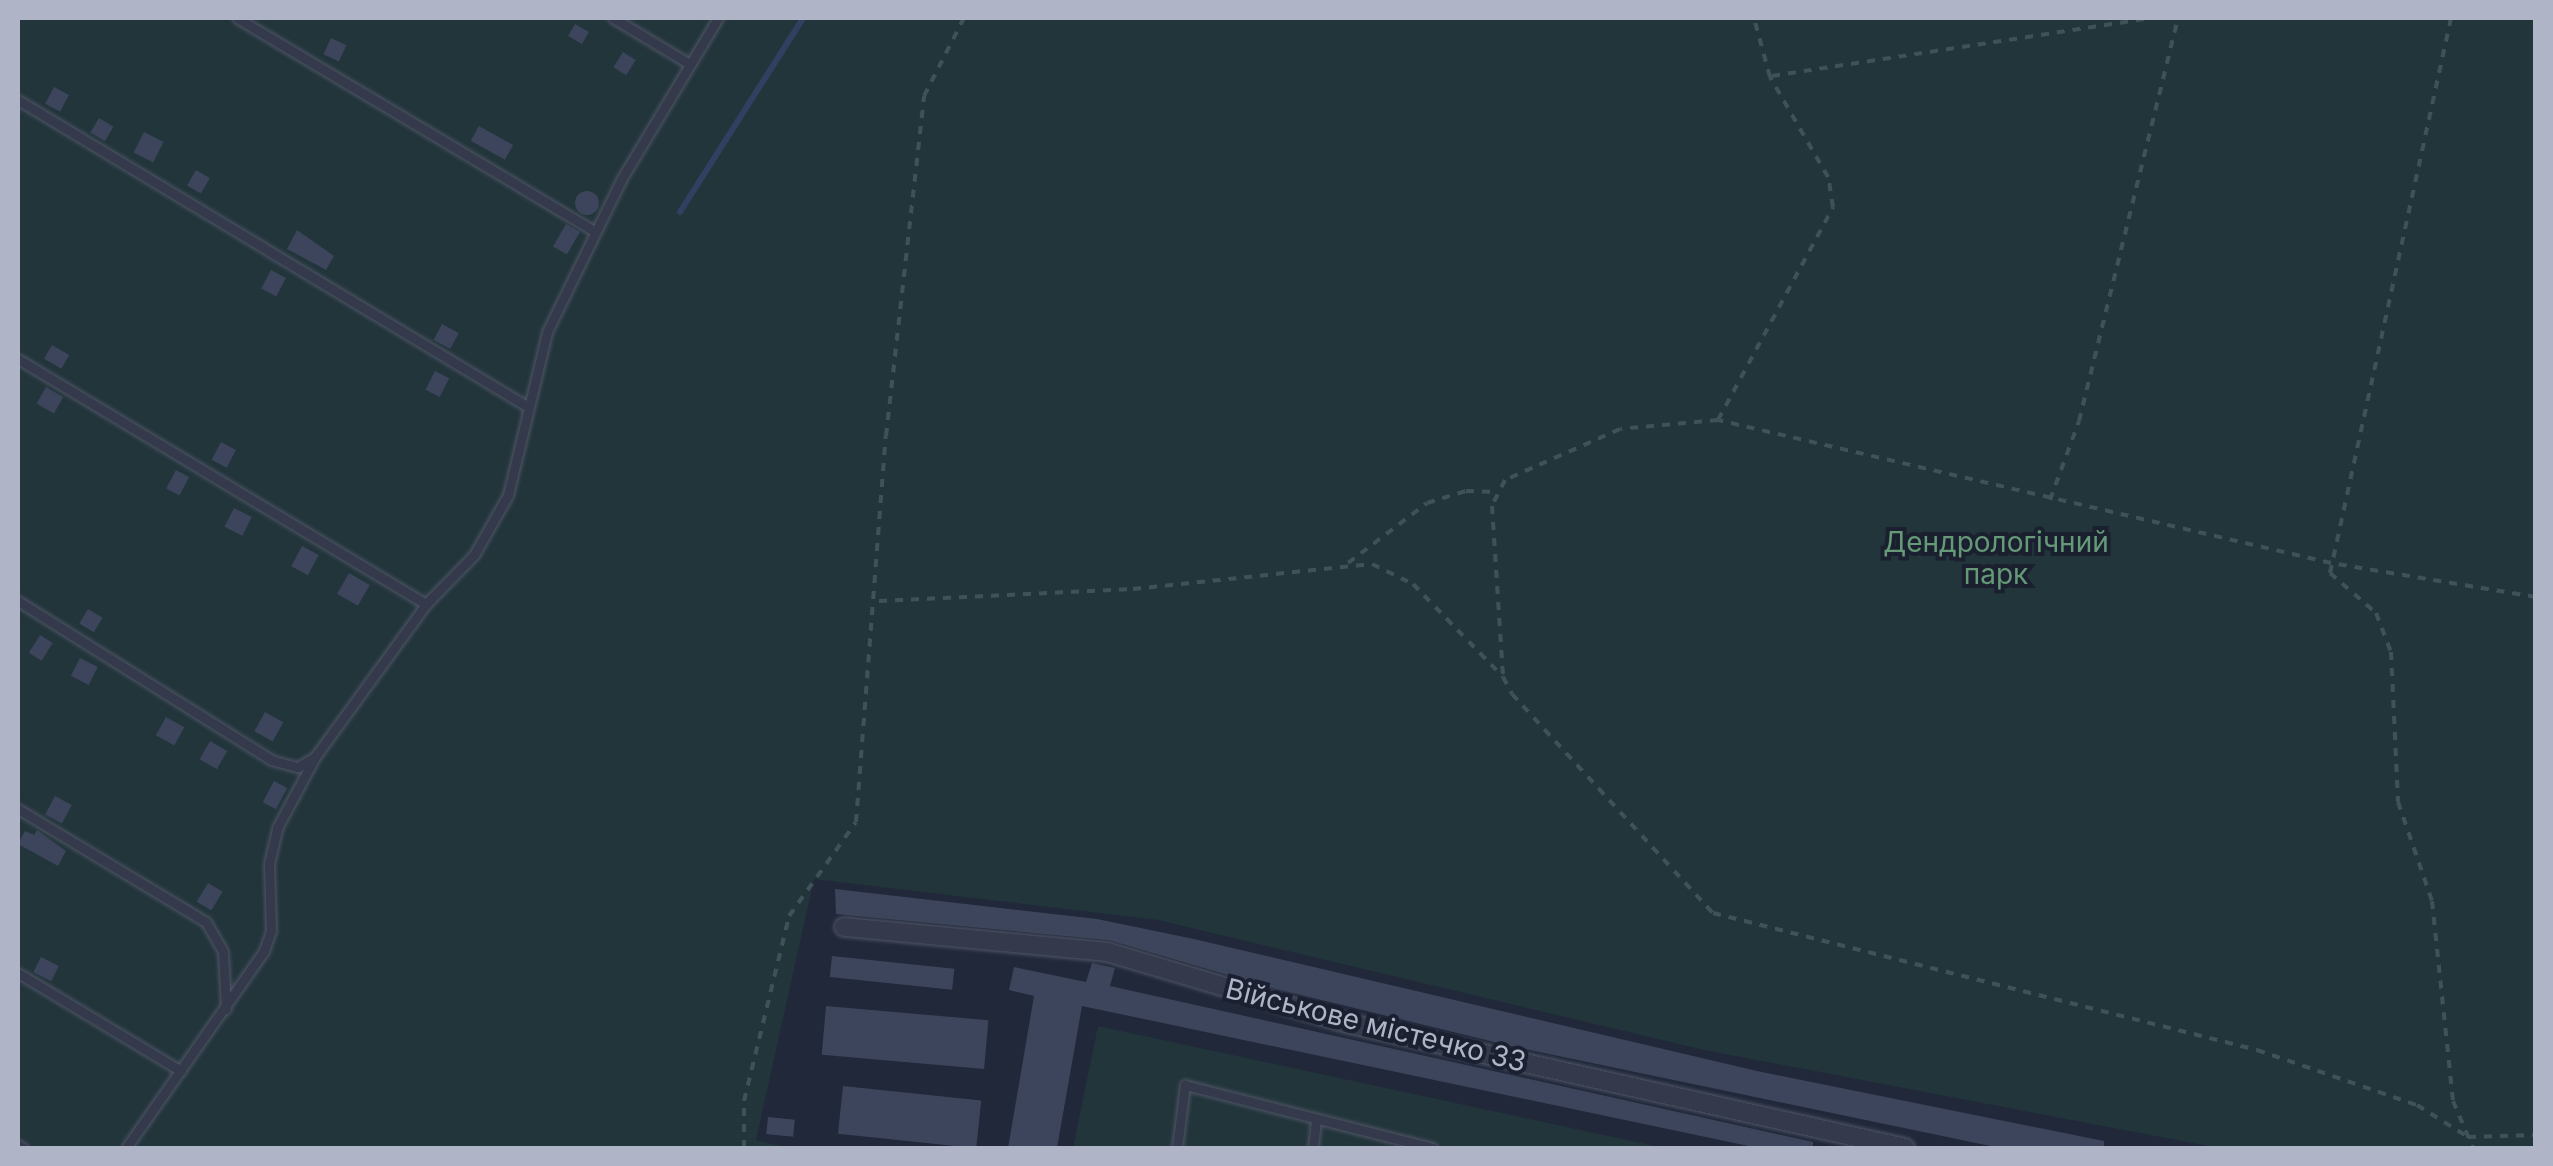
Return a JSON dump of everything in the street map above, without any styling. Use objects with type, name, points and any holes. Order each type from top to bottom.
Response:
[{"type":"street","name":"Військове містечко 33","points":[[844,927],[1106,952],[1346,1023],[1905,1148]]},
{"type":"lane","points":[[237,18],[594,231]]},
{"type":"lane","points":[[613,18],[688,63]]},
{"type":"lane","points":[[126,1148],[226,1009],[271,932],[269,864],[277,828],[315,757],[426,604],[474,555],[508,495],[524,405],[547,332],[594,231],[688,63],[718,18]]},
{"type":"lane","points":[[18,100],[524,405]]},
{"type":"lane","points":[[18,359],[426,604]]},
{"type":"lane","points":[[18,601],[271,760],[298,767],[315,757]]},
{"type":"lane","points":[[18,809],[206,922],[223,952],[226,1009]]},
{"type":"lane","points":[[18,974],[181,1071]]},
{"type":"lane","points":[[1177,1148],[1184,1085],[1433,1148]]},
{"type":"lane","points":[[1313,1148],[1316,1119]]},
{"type":"path","points":[[744,1148],[744,1102],[789,916],[856,822],[877,600],[886,436],[924,96],[964,18]]},
{"type":"path","points":[[1718,420],[1833,207],[1828,176],[1770,76],[1754,18]]},
{"type":"path","points":[[1770,76],[2153,18]]},
{"type":"path","points":[[2050,500],[2079,421],[2178,18]]},
{"type":"path","points":[[2450,18],[2330,573],[2376,613],[2391,652],[2398,802],[2432,901],[2453,1101],[2473,1148]]},
{"type":"path","points":[[1503,676],[1494,593],[1496,492],[1505,480],[1620,429],[1718,420],[1802,435],[1882,463],[2331,563],[2536,597]]},
{"type":"path","points":[[1346,564],[1426,503],[1466,491],[1496,492]]},
{"type":"path","points":[[877,600],[1134,589],[1372,564],[1413,584],[1503,676],[1512,694],[1713,913],[2257,1050],[2417,1105],[2468,1138],[2536,1135]]},
{"type":"green space","name":"Дендрологічний парк","points":[[18,18],[2535,18],[2535,1148],[2219,1148],[1704,1050],[1158,920],[814,879],[756,1140],[789,1148],[18,1148]]},
{"type":"green space","points":[[1098,1026],[1664,1148],[1073,1148]]},
{"type":"building","points":[[575,24],[589,32],[582,44],[568,36]]},
{"type":"building","points":[[331,38],[346,45],[339,61],[323,54]]},
{"type":"building","points":[[623,52],[636,60],[626,75],[613,67]]},
{"type":"building","points":[[54,87],[69,95],[60,112],[45,104]]},
{"type":"building","points":[[99,118],[114,127],[105,141],[90,133]]},
{"type":"building","points":[[479,126],[513,145],[505,160],[471,141]]},
{"type":"building","points":[[144,132],[164,142],[153,162],[134,152]]},
{"type":"building","points":[[196,170],[210,178],[201,194],[187,186]]},
{"type":"building","points":[[587,191],[599,203],[587,215],[575,203]]},
{"type":"building","points":[[566,224],[580,232],[567,255],[553,247]]},
{"type":"building","points":[[297,230],[334,256],[326,270],[287,249]]},
{"type":"building","points":[[271,270],[286,278],[276,297],[261,289]]},
{"type":"building","points":[[442,324],[459,333],[450,349],[434,340]]},
{"type":"building","points":[[52,345],[69,355],[61,369],[44,359]]},
{"type":"building","points":[[435,371],[449,378],[440,397],[425,390]]},
{"type":"building","points":[[46,387],[63,397],[54,413],[36,403]]},
{"type":"building","points":[[221,442],[236,450],[227,468],[212,460]]},
{"type":"building","points":[[176,470],[189,477],[179,496],[166,489]]},
{"type":"building","points":[[234,508],[252,517],[242,536],[224,527]]},
{"type":"building","points":[[302,546],[319,555],[308,575],[291,566]]},
{"type":"building","points":[[349,573],[370,585],[358,606],[337,594]]},
{"type":"building","points":[[88,609],[103,618],[94,632],[79,624]]},
{"type":"building","points":[[40,635],[53,643],[42,661],[29,653]]},
{"type":"building","points":[[80,658],[98,667],[89,685],[71,676]]},
{"type":"building","points":[[265,712],[283,722],[273,741],[254,731]]},
{"type":"building","points":[[166,717],[184,727],[174,746],[156,735]]},
{"type":"building","points":[[210,741],[227,751],[217,769],[200,759]]},
{"type":"building","points":[[274,781],[287,788],[276,809],[263,802]]},
{"type":"building","points":[[55,796],[72,805],[62,823],[45,815]]},
{"type":"building","points":[[37,830],[66,851],[58,866],[18,844],[25,831],[34,835]]},
{"type":"building","points":[[208,883],[223,892],[211,911],[197,902]]},
{"type":"building","points":[[835,889],[1097,919],[1757,1071],[2104,1141],[2104,1148],[2000,1148],[1515,1047],[1276,989],[1109,940],[836,914]]},
{"type":"building","points":[[832,956],[954,969],[952,990],[830,977]]},
{"type":"building","points":[[41,957],[59,966],[51,981],[33,972]]},
{"type":"building","points":[[1092,963],[1115,968],[1110,986],[1813,1142],[1813,1148],[1758,1148],[1082,1006],[1057,1148],[1008,1148],[1034,996],[1009,990],[1014,967],[1086,982]]},
{"type":"building","points":[[826,1006],[988,1020],[984,1069],[822,1055]]},
{"type":"building","points":[[843,1086],[981,1101],[976,1148],[838,1134]]},
{"type":"building","points":[[768,1117],[795,1120],[793,1137],[766,1134]]},
{"type":"waterway","points":[[680,212],[803,18]]}]
